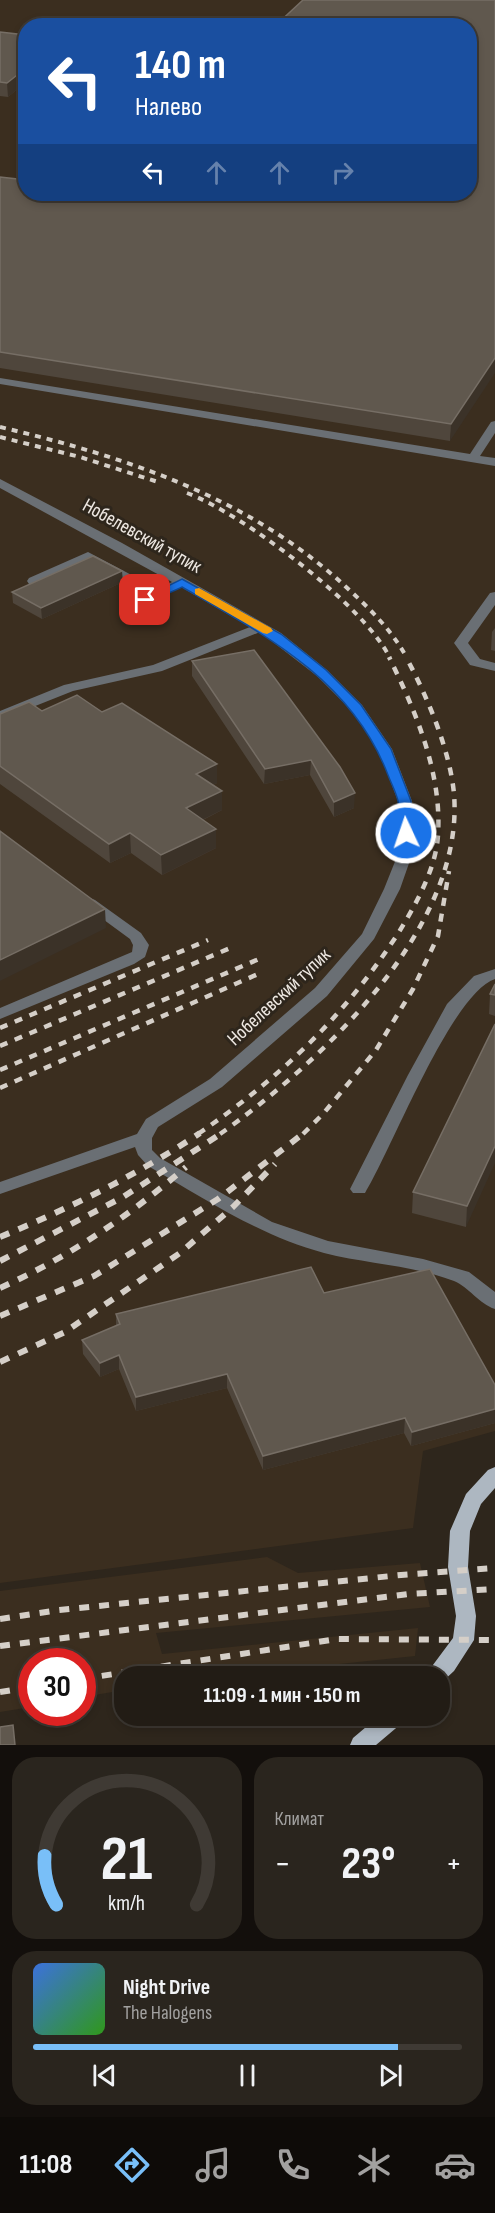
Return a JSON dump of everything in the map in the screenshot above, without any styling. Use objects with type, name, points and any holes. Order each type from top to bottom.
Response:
[{"type":"main road","points":[[445,1666],[463,1640],[466,1616],[458,1567],[460,1531],[473,1500],[495,1475]]},
{"type":"main road","points":[[362,1745],[383,1726]]},
{"type":"street","points":[[0,381],[495,462]]},
{"type":"street","points":[[473,458],[495,424]]},
{"type":"street","name":"Нобелевский тупик","points":[[0,483],[276,636],[322,673],[357,708],[385,749],[405,801],[407,849],[392,889],[369,936],[321,992],[216,1083],[152,1123],[143,1138]]},
{"type":"street","points":[[33,581],[88,556],[158,594]]},
{"type":"street","points":[[133,605],[182,582]]},
{"type":"street","points":[[495,596],[461,643],[475,662],[495,668]]},
{"type":"street","points":[[0,716],[69,688],[156,669],[261,627]]},
{"type":"street","points":[[0,1014],[118,966],[139,954],[141,945],[136,936],[82,896]]},
{"type":"street","points":[[359,1189],[453,1008],[480,979],[495,974]]},
{"type":"street","points":[[0,1188],[143,1138],[144,1151],[154,1162],[266,1226],[326,1247],[423,1264],[463,1277],[495,1302]]},
{"type":"shaded area","points":[[0,0],[495,0],[495,1431],[423,1451],[413,1528],[0,1583]]},
{"type":"shaded area","points":[[267,1557],[298,1573],[420,1563],[430,1607],[156,1633],[162,1654],[418,1628],[415,1656],[320,1666],[114,1666],[114,1692],[96,1695],[96,1648],[18,1648],[18,1709],[0,1712],[0,1591]]},
{"type":"building","points":[[303,0],[495,0],[495,358],[451,424],[0,352],[0,177],[18,179],[18,201],[477,201],[477,18],[284,18]]},
{"type":"building","points":[[0,32],[18,34],[18,74],[7,83],[0,82]]},
{"type":"building","points":[[93,556],[122,571],[41,608],[12,592]]},
{"type":"building","points":[[254,650],[340,767],[355,793],[334,802],[311,760],[265,769],[192,661]]},
{"type":"building","points":[[77,695],[102,712],[122,703],[217,764],[196,774],[222,791],[186,808],[216,829],[161,855],[130,833],[109,844],[0,766],[0,714],[29,702],[42,711]]},
{"type":"building","points":[[0,831],[105,909],[0,960]]},
{"type":"building","points":[[495,984],[495,995],[490,994]]},
{"type":"building","points":[[495,1024],[495,1146],[467,1206],[413,1192]]},
{"type":"building","points":[[311,1267],[324,1293],[430,1269],[495,1385],[495,1409],[412,1432],[405,1418],[263,1456],[227,1374],[136,1397],[119,1355],[100,1363],[82,1340],[120,1324],[116,1314]]},
{"type":"building","points":[[13,1725],[15,1745],[0,1745],[0,1727]]},
{"type":"railway","points":[[0,427],[139,467],[226,504],[268,528],[307,555],[345,586],[387,628],[407,658]]},
{"type":"railway","points":[[0,437],[80,457],[158,482]]},
{"type":"railway","points":[[187,493],[239,520],[300,564],[355,613],[376,637],[390,658]]},
{"type":"railway","points":[[198,1134],[284,1067],[333,1018],[378,963],[399,932],[429,873],[438,835],[436,789],[425,743],[409,699],[389,657]]},
{"type":"railway","points":[[220,1134],[300,1070],[340,1031],[378,988],[411,942],[436,894],[451,844],[454,794],[452,777],[443,742],[422,689],[406,657]]},
{"type":"railway","points":[[304,1133],[323,1114],[376,1050],[413,989],[438,936],[449,871]]},
{"type":"railway","points":[[0,1028],[208,940]]},
{"type":"railway","points":[[0,1046],[235,946]]},
{"type":"railway","points":[[0,1070],[259,959]]},
{"type":"railway","points":[[0,1088],[258,974]]},
{"type":"railway","points":[[0,1237],[103,1190],[200,1133]]},
{"type":"railway","points":[[0,1261],[123,1197],[222,1133]]},
{"type":"railway","points":[[0,1316],[94,1276],[218,1199],[304,1133]]},
{"type":"railway","points":[[0,1362],[65,1332],[180,1253],[233,1207],[275,1164]]},
{"type":"railway","points":[[0,1288],[50,1263],[98,1234],[186,1167]]},
{"type":"railway","points":[[0,1619],[59,1610],[401,1575],[495,1568]]},
{"type":"railway","points":[[0,1646],[408,1594],[495,1589]]},
{"type":"railway","points":[[96,1677],[337,1639],[495,1640]]},
{"type":"railway","points":[[0,1692],[18,1689]]},
{"type":"slow traffic","points":[[199,592],[267,631]]},
{"type":"route","points":[[145,600],[182,582],[276,636],[322,673],[357,708],[385,749],[405,801],[406,833]]}]
